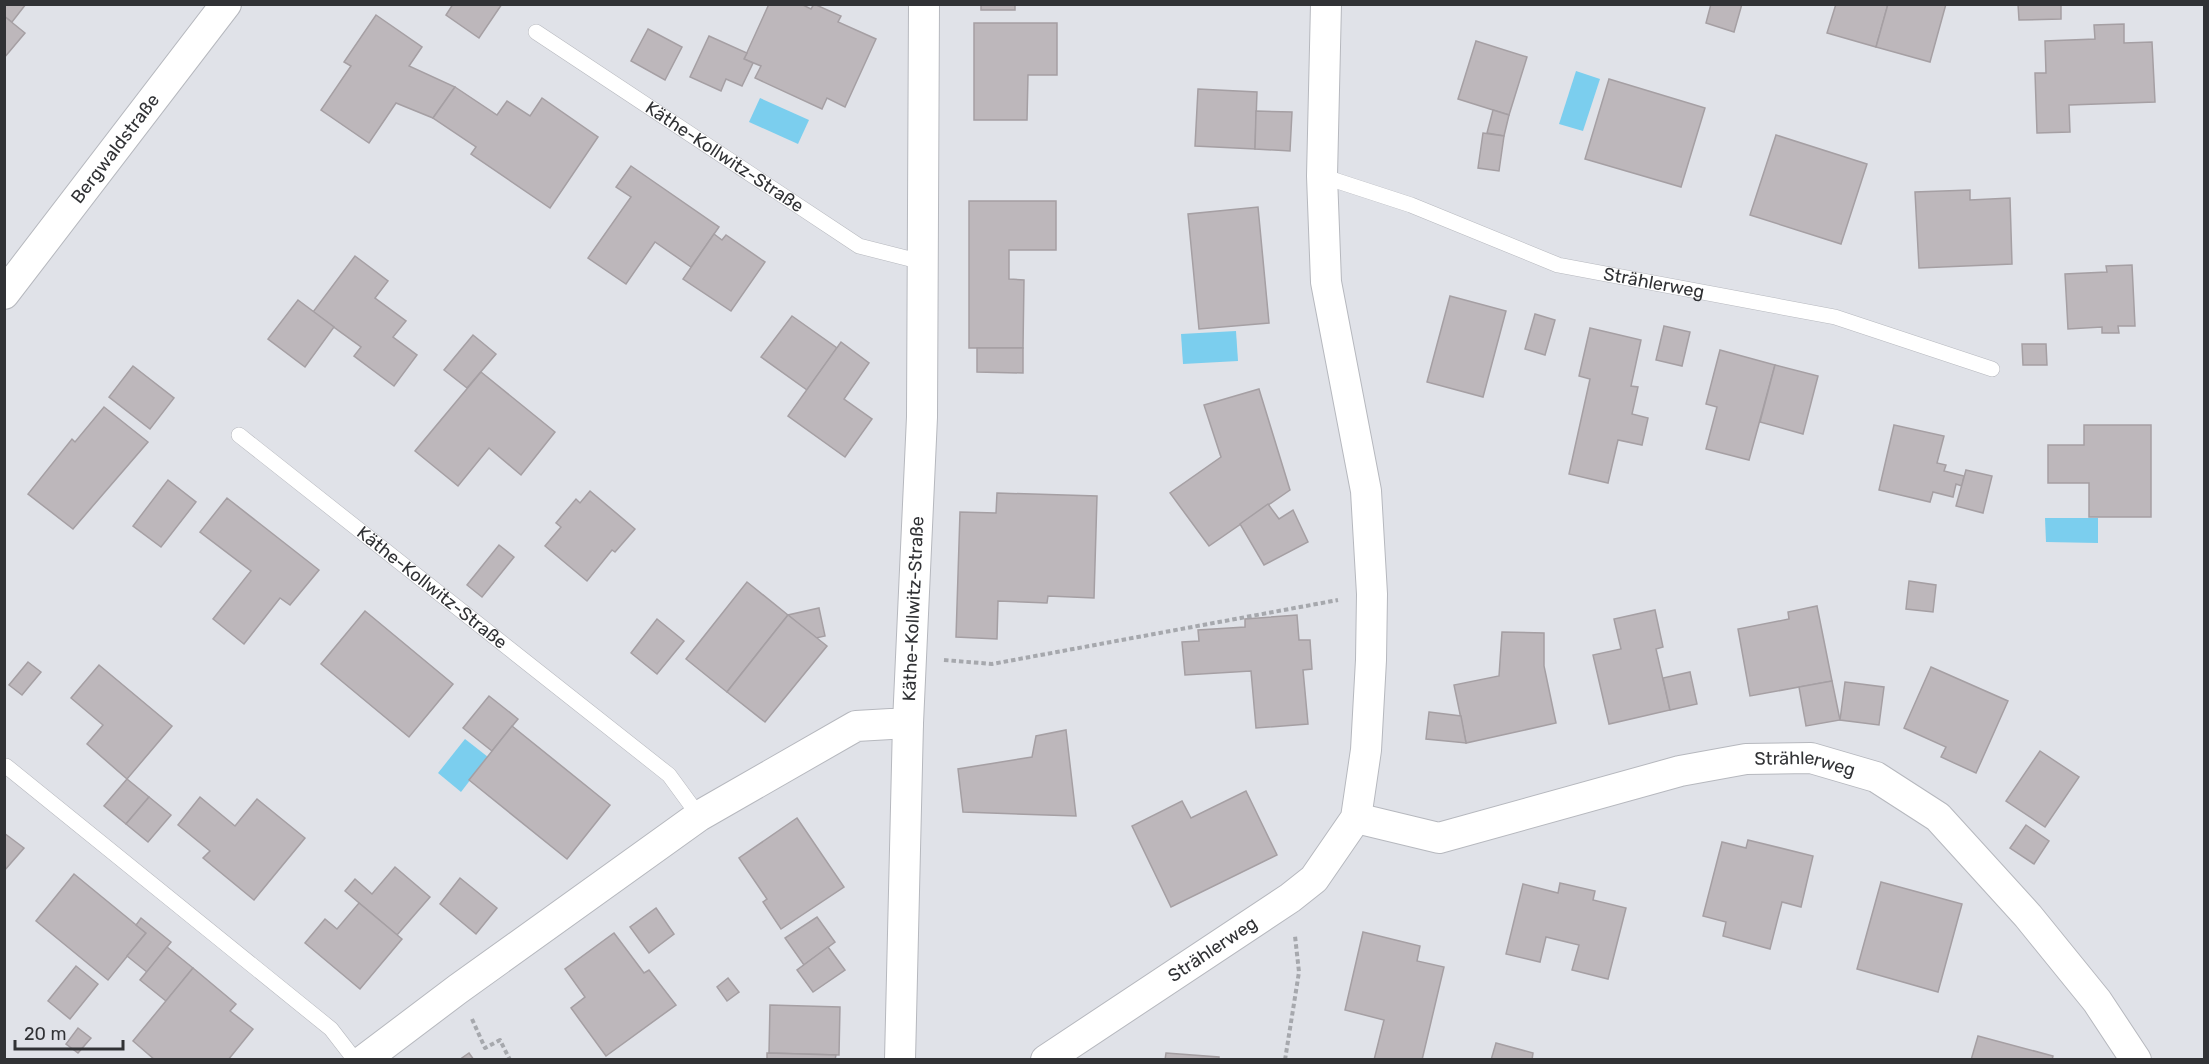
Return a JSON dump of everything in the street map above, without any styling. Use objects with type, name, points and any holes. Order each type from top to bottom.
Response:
[{"type":"street","name":"Bergwaldstraße","points":[[4,294],[226,4]]},
{"type":"street","name":"Käthe-Kollwitz-Straße","points":[[364,1059],[699,816],[856,726],[908,723],[913,658],[922,417],[924,4]]},
{"type":"street","name":"Strählerweg","points":[[1046,1059],[1290,898],[1314,879],[1356,818],[1366,750],[1372,594],[1366,490],[1326,282],[1322,176],[1326,4]]},
{"type":"street","points":[[900,1059],[908,723]]},
{"type":"street","name":"Strählerweg","points":[[1356,818],[1438,838],[1680,771],[1746,759],[1811,758],[1876,777],[1938,817],[2028,916],[2097,1001],[2136,1059]]},
{"type":"lane","name":"Käthe-Kollwitz-Straße","points":[[536,32],[859,246],[922,262]]},
{"type":"lane","name":"Strählerweg","points":[[1322,176],[1411,205],[1558,265],[1834,317],[1992,369]]},
{"type":"lane","name":"Käthe-Kollwitz-Straße","points":[[239,435],[669,775],[699,816]]},
{"type":"lane","points":[[6,766],[331,1029],[355,1059]]},
{"type":"path","points":[[913,658],[993,664],[1372,594]]},
{"type":"path","points":[[1285,1059],[1299,972]]},
{"type":"path","points":[[458,989],[485,1048],[500,1040],[510,1059]]},
{"type":"water","points":[[1576,71],[1600,79],[1583,131],[1559,124]]},
{"type":"water","points":[[760,98],[809,120],[798,144],[749,122]]},
{"type":"water","points":[[1236,331],[1238,361],[1183,364],[1181,334]]},
{"type":"water","points":[[2045,518],[2098,518],[2098,543],[2046,542]]},
{"type":"water","points":[[465,739],[488,757],[461,792],[438,773]]},
{"type":"building","points":[[4,4],[26,4],[12,22],[4,16]]},
{"type":"building","points":[[453,4],[502,4],[479,38],[446,15]]},
{"type":"building","points":[[769,4],[801,4],[811,9],[814,4],[841,16],[838,22],[876,39],[845,107],[827,98],[822,109],[755,78],[761,66],[744,59]]},
{"type":"building","points":[[981,4],[1015,4],[1015,10],[981,10]]},
{"type":"building","points":[[1711,4],[1742,4],[1734,32],[1706,23]]},
{"type":"building","points":[[1836,4],[1888,4],[1876,47],[1827,33]]},
{"type":"building","points":[[1888,4],[1946,4],[1930,62],[1876,47]]},
{"type":"building","points":[[2018,4],[2061,4],[2061,19],[2019,20]]},
{"type":"building","points":[[376,15],[422,47],[409,66],[455,87],[433,118],[396,103],[369,143],[321,110],[351,66],[344,62]]},
{"type":"building","points":[[4,16],[25,33],[4,58]]},
{"type":"building","points":[[974,23],[1057,23],[1057,75],[1028,75],[1027,120],[974,120]]},
{"type":"building","points":[[2124,24],[2124,43],[2152,42],[2155,102],[2069,105],[2070,132],[2037,133],[2035,73],[2046,73],[2045,41],[2095,39],[2094,25]]},
{"type":"building","points":[[648,29],[682,47],[665,80],[631,61]]},
{"type":"building","points":[[709,36],[747,53],[744,59],[753,63],[742,86],[726,79],[721,91],[690,77]]},
{"type":"building","points":[[1476,41],[1527,57],[1509,115],[1458,99]]},
{"type":"building","points":[[1609,79],[1705,108],[1681,187],[1585,159]]},
{"type":"building","points":[[455,87],[497,115],[507,101],[530,116],[542,98],[598,137],[550,208],[471,154],[476,147],[433,118]]},
{"type":"building","points":[[1198,89],[1257,92],[1255,149],[1195,146]]},
{"type":"building","points":[[1493,110],[1509,115],[1504,136],[1487,133]]},
{"type":"building","points":[[1256,111],[1292,112],[1290,151],[1255,149]]},
{"type":"building","points":[[1483,133],[1504,136],[1499,171],[1478,168]]},
{"type":"building","points":[[1776,135],[1867,164],[1841,244],[1750,215]]},
{"type":"building","points":[[631,166],[719,227],[691,267],[655,242],[626,284],[588,258],[631,197],[616,187]]},
{"type":"building","points":[[1970,190],[1970,200],[2010,198],[2012,264],[1919,268],[1915,192]]},
{"type":"building","points":[[969,201],[1056,201],[1056,250],[1009,250],[1009,279],[1024,280],[1023,348],[969,348]]},
{"type":"building","points":[[1258,207],[1269,323],[1199,329],[1188,214]]},
{"type":"building","points":[[714,234],[722,240],[726,235],[765,262],[731,311],[683,279]]},
{"type":"building","points":[[355,256],[388,281],[375,298],[406,321],[393,337],[417,355],[394,386],[354,356],[361,347],[313,312]]},
{"type":"building","points":[[2132,265],[2135,326],[2118,326],[2119,333],[2102,333],[2102,327],[2068,329],[2065,274],[2107,272],[2106,266]]},
{"type":"building","points":[[1450,296],[1506,311],[1483,397],[1427,382]]},
{"type":"building","points":[[298,300],[334,327],[305,367],[268,339]]},
{"type":"building","points":[[1535,314],[1555,320],[1545,355],[1525,349]]},
{"type":"building","points":[[792,316],[837,348],[807,390],[761,357]]},
{"type":"building","points":[[1664,326],[1690,332],[1682,366],[1656,360]]},
{"type":"building","points":[[1590,328],[1641,340],[1631,386],[1638,387],[1632,414],[1648,418],[1642,445],[1618,440],[1608,483],[1569,474],[1590,379],[1579,376]]},
{"type":"building","points":[[473,335],[496,354],[467,388],[444,370]]},
{"type":"building","points":[[841,342],[869,363],[844,399],[872,419],[845,457],[788,416]]},
{"type":"building","points":[[2022,344],[2046,344],[2047,365],[2023,365]]},
{"type":"building","points":[[977,348],[1023,348],[1023,373],[977,372]]},
{"type":"building","points":[[1720,350],[1775,365],[1749,460],[1706,449],[1717,407],[1706,404]]},
{"type":"building","points":[[1775,365],[1818,376],[1803,434],[1760,422]]},
{"type":"building","points":[[133,366],[174,398],[150,429],[109,397]]},
{"type":"building","points":[[481,372],[555,432],[521,475],[489,448],[458,486],[415,451]]},
{"type":"building","points":[[1259,389],[1290,490],[1209,546],[1170,493],[1221,457],[1204,405]]},
{"type":"building","points":[[104,407],[148,442],[73,529],[28,494],[72,439],[75,442]]},
{"type":"building","points":[[1894,425],[1944,436],[1937,463],[1946,465],[1944,471],[1964,476],[1962,486],[1956,484],[1953,497],[1933,492],[1930,502],[1879,490]]},
{"type":"building","points":[[2084,425],[2151,425],[2151,517],[2089,517],[2089,483],[2048,483],[2048,445],[2084,445]]},
{"type":"building","points":[[1966,470],[1992,476],[1983,513],[1956,506]]},
{"type":"building","points":[[168,480],[196,502],[161,547],[133,526]]},
{"type":"building","points":[[590,491],[635,529],[615,552],[612,550],[587,581],[545,546],[561,527],[556,523],[576,499],[580,503]]},
{"type":"building","points":[[997,493],[1097,496],[1094,598],[1048,596],[1047,603],[998,601],[997,639],[956,637],[960,512],[996,513]]},
{"type":"building","points":[[227,498],[319,570],[290,605],[280,598],[244,644],[213,619],[251,571],[200,532]]},
{"type":"building","points":[[1268,504],[1279,519],[1293,510],[1308,542],[1264,565],[1240,524]]},
{"type":"building","points":[[499,545],[514,557],[482,597],[467,585]]},
{"type":"building","points":[[1909,581],[1936,585],[1933,612],[1906,609]]},
{"type":"building","points":[[747,582],[788,615],[727,692],[686,659]]},
{"type":"building","points":[[1817,606],[1832,681],[1750,696],[1738,629],[1789,619],[1788,612]]},
{"type":"building","points":[[819,608],[825,636],[816,638],[788,615]]},
{"type":"building","points":[[1655,610],[1663,647],[1656,649],[1670,710],[1609,724],[1593,655],[1621,649],[1614,619]]},
{"type":"building","points":[[365,611],[453,684],[409,737],[321,664]]},
{"type":"building","points":[[788,615],[827,646],[765,722],[727,692]]},
{"type":"building","points":[[1297,615],[1299,640],[1310,640],[1312,669],[1303,670],[1308,724],[1256,728],[1251,671],[1185,675],[1182,642],[1199,641],[1198,630],[1245,627],[1245,619]]},
{"type":"building","points":[[657,619],[684,641],[657,674],[631,653]]},
{"type":"building","points":[[1502,632],[1544,633],[1544,666],[1556,723],[1466,743],[1454,685],[1499,676]]},
{"type":"building","points":[[28,662],[41,672],[22,695],[9,685]]},
{"type":"building","points":[[99,665],[172,726],[127,779],[87,744],[103,725],[71,698]]},
{"type":"building","points":[[1931,667],[2008,701],[1976,773],[1941,757],[1946,747],[1904,728]]},
{"type":"building","points":[[1690,672],[1697,704],[1670,710],[1663,678]]},
{"type":"building","points":[[1832,681],[1840,720],[1806,726],[1799,687]]},
{"type":"building","points":[[1845,682],[1884,687],[1879,725],[1840,720]]},
{"type":"building","points":[[489,696],[518,719],[492,751],[463,728]]},
{"type":"building","points":[[1429,712],[1461,716],[1466,743],[1426,739]]},
{"type":"building","points":[[512,726],[610,805],[567,859],[469,780]]},
{"type":"building","points":[[1066,730],[1076,816],[963,812],[958,769],[1032,757],[1036,736]]},
{"type":"building","points":[[2040,751],[2079,777],[2045,827],[2006,801]]},
{"type":"building","points":[[127,779],[149,797],[126,824],[104,806]]},
{"type":"building","points":[[1246,791],[1277,855],[1171,907],[1132,826],[1182,801],[1191,818]]},
{"type":"building","points":[[149,797],[171,815],[148,842],[126,824]]},
{"type":"building","points":[[200,797],[235,826],[257,799],[305,838],[254,900],[203,858],[210,851],[178,825]]},
{"type":"building","points":[[797,818],[844,887],[781,929],[763,902],[767,899],[739,858]]},
{"type":"building","points":[[2026,825],[2049,841],[2034,864],[2010,848]]},
{"type":"building","points":[[4,833],[24,848],[4,871]]},
{"type":"building","points":[[1748,840],[1813,856],[1801,907],[1782,902],[1770,949],[1723,936],[1726,922],[1703,916],[1722,842],[1746,848]]},
{"type":"building","points":[[395,867],[430,897],[397,935],[345,891],[355,879],[372,894]]},
{"type":"building","points":[[74,874],[146,933],[108,980],[36,921]]},
{"type":"building","points":[[460,878],[497,908],[476,934],[440,904]]},
{"type":"building","points":[[1881,882],[1962,904],[1938,992],[1857,969]]},
{"type":"building","points":[[1560,883],[1595,891],[1593,900],[1626,908],[1608,979],[1572,970],[1579,945],[1546,937],[1540,962],[1506,954],[1523,884],[1558,893]]},
{"type":"building","points":[[359,903],[402,939],[360,989],[305,943],[325,919],[337,929]]},
{"type":"building","points":[[656,908],[674,934],[649,953],[630,927]]},
{"type":"building","points":[[817,917],[835,942],[804,965],[785,938]]},
{"type":"building","points":[[141,918],[171,942],[147,972],[127,956],[146,933],[136,925]]},
{"type":"building","points":[[1363,932],[1420,946],[1417,961],[1444,967],[1422,1060],[1374,1060],[1384,1020],[1345,1010]]},
{"type":"building","points":[[614,933],[644,973],[649,970],[676,1005],[606,1056],[571,1008],[585,997],[565,969]]},
{"type":"building","points":[[167,947],[193,968],[166,1001],[140,980]]},
{"type":"building","points":[[828,947],[845,970],[813,992],[797,970]]},
{"type":"building","points":[[76,966],[98,984],[70,1019],[48,1001]]},
{"type":"building","points":[[193,968],[236,1004],[230,1011],[253,1029],[228,1060],[155,1060],[133,1041]]},
{"type":"building","points":[[728,978],[739,992],[727,1001],[717,987]]},
{"type":"building","points":[[770,1005],[840,1007],[839,1055],[769,1053]]},
{"type":"building","points":[[78,1028],[91,1038],[78,1053],[66,1044]]},
{"type":"building","points":[[1978,1036],[2053,1056],[2052,1060],[1971,1060]]},
{"type":"building","points":[[1496,1043],[1533,1053],[1532,1060],[1491,1060]]},
{"type":"building","points":[[469,1053],[474,1060],[459,1060]]},
{"type":"building","points":[[767,1053],[836,1055],[835,1060],[767,1060]]},
{"type":"building","points":[[1166,1053],[1219,1057],[1219,1060],[1165,1060]]}]
